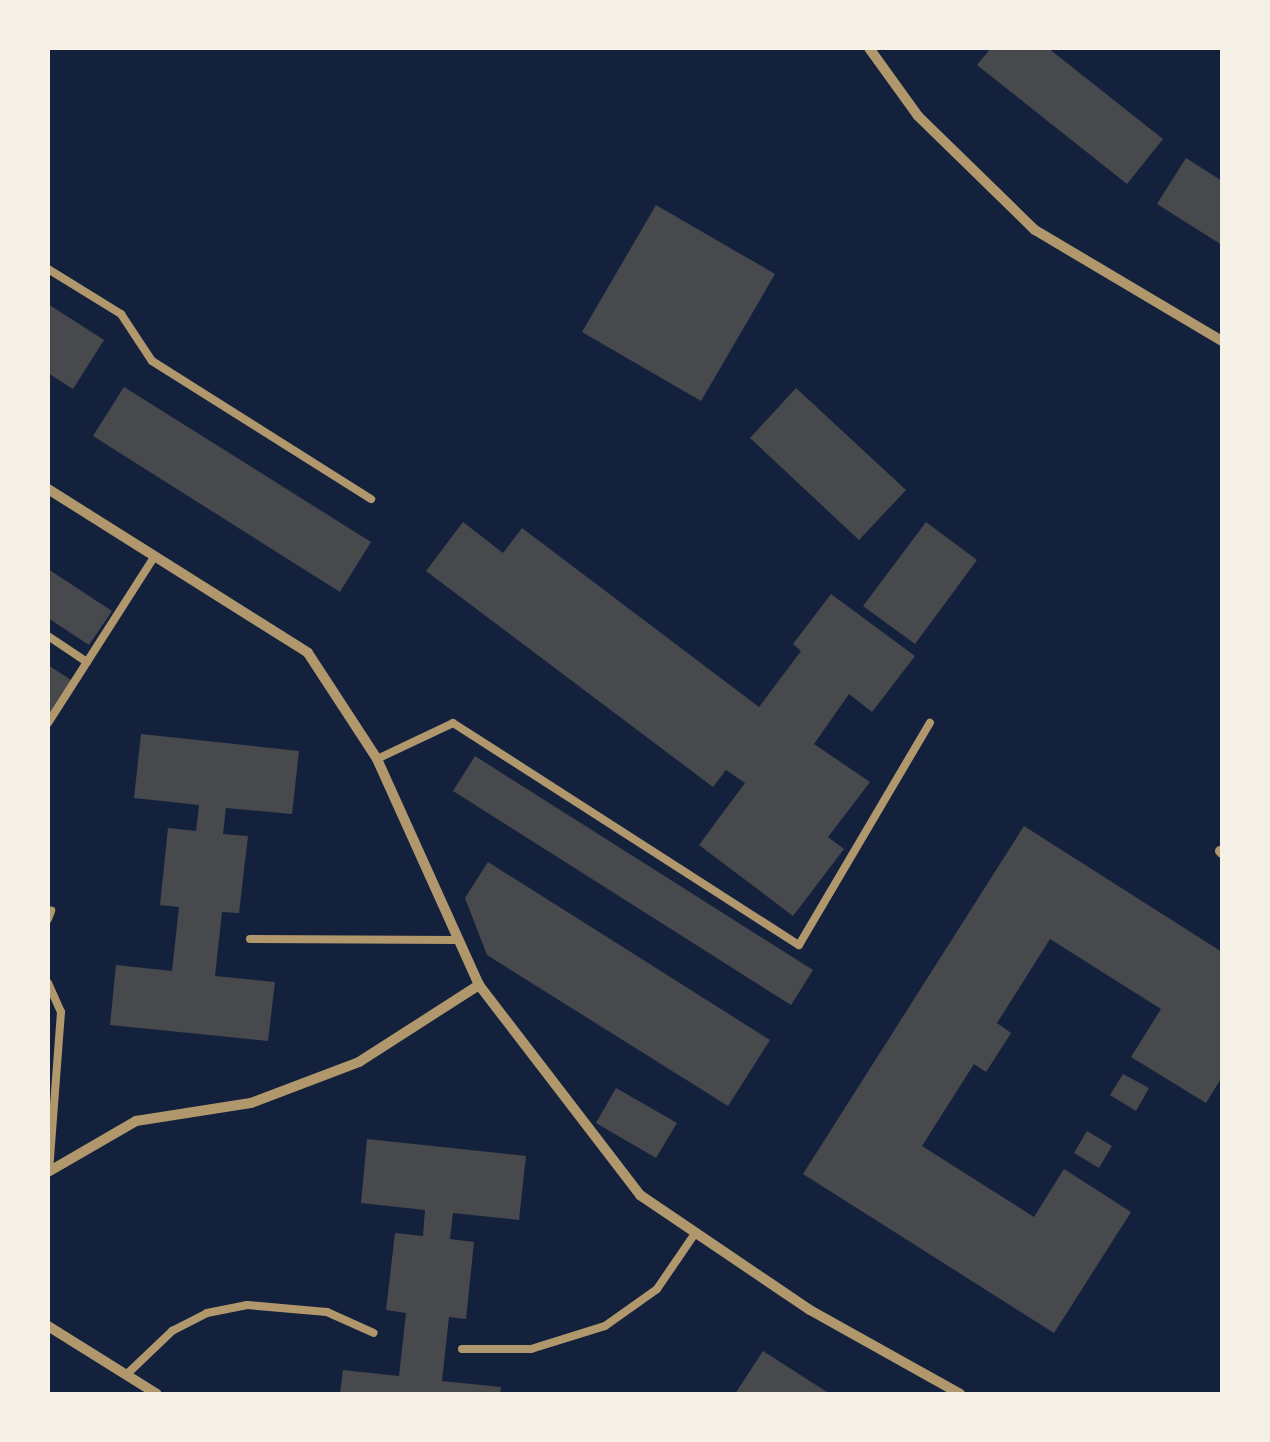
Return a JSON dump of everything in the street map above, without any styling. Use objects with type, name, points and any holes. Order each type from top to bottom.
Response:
[{"type":"street","points":[[870,48],[918,116],[1035,230],[1222,341]]},
{"type":"street","points":[[48,489],[308,653],[377,760],[479,985],[640,1195],[810,1310],[960,1394]]},
{"type":"street","points":[[48,1171],[136,1122],[251,1104],[359,1062],[479,985]]},
{"type":"street","points":[[48,1326],[157,1394]]},
{"type":"lane","points":[[48,269],[122,314],[152,361],[371,499]]},
{"type":"lane","points":[[48,723],[155,556]]},
{"type":"lane","points":[[48,636],[86,662]]},
{"type":"lane","points":[[377,760],[453,723],[799,945],[930,723]]},
{"type":"lane","points":[[250,939],[458,940]]},
{"type":"lane","points":[[48,983],[62,1012],[48,1171]]},
{"type":"lane","points":[[462,1349],[531,1349],[605,1326],[657,1289],[696,1232]]},
{"type":"lane","points":[[126,1375],[172,1331],[207,1312],[248,1304],[327,1312],[374,1333]]},
{"type":"building","points":[[991,48],[1048,48],[1163,139],[1127,184],[977,65]]},
{"type":"building","points":[[1186,158],[1222,181],[1222,245],[1157,204]]},
{"type":"building","points":[[656,205],[775,274],[701,401],[582,332]]},
{"type":"building","points":[[48,304],[104,340],[73,389],[48,373]]},
{"type":"building","points":[[124,387],[371,542],[340,592],[93,436]]},
{"type":"building","points":[[796,388],[906,490],[859,540],[750,438]]},
{"type":"building","points":[[463,522],[503,553],[522,528],[759,707],[801,651],[793,644],[831,594],[915,656],[872,712],[849,694],[814,744],[870,782],[828,837],[844,849],[793,916],[699,845],[745,783],[726,770],[713,787],[426,571]]},
{"type":"building","points":[[926,522],[977,560],[915,644],[863,606]]},
{"type":"building","points":[[48,569],[112,611],[89,645],[48,618]]},
{"type":"building","points":[[48,665],[74,682],[48,723]]},
{"type":"building","points":[[141,734],[299,751],[292,814],[226,808],[223,834],[248,836],[239,913],[222,912],[215,976],[275,982],[268,1041],[110,1025],[116,965],[172,971],[179,907],[160,905],[168,828],[196,831],[199,805],[134,798]]},
{"type":"building","points":[[475,756],[813,970],[791,1005],[453,791]]},
{"type":"building","points":[[1024,826],[1222,952],[1222,1077],[1206,1103],[1131,1057],[1161,1009],[1050,939],[997,1023],[1011,1033],[986,1072],[974,1064],[922,1146],[1034,1217],[1064,1169],[1131,1212],[1054,1333],[803,1174]]},
{"type":"building","points":[[488,862],[770,1040],[728,1106],[487,955],[465,898]]},
{"type":"building","points":[[1123,1074],[1149,1088],[1136,1111],[1110,1095]]},
{"type":"building","points":[[616,1088],[677,1123],[656,1158],[596,1123]]},
{"type":"building","points":[[1087,1131],[1112,1146],[1099,1168],[1074,1153]]},
{"type":"building","points":[[367,1139],[526,1156],[519,1220],[453,1213],[450,1239],[474,1242],[466,1319],[449,1317],[442,1381],[501,1387],[500,1394],[340,1394],[343,1370],[399,1376],[406,1313],[386,1310],[395,1233],[423,1236],[425,1210],[361,1203]]},
{"type":"building","points":[[763,1351],[830,1394],[735,1394]]}]
